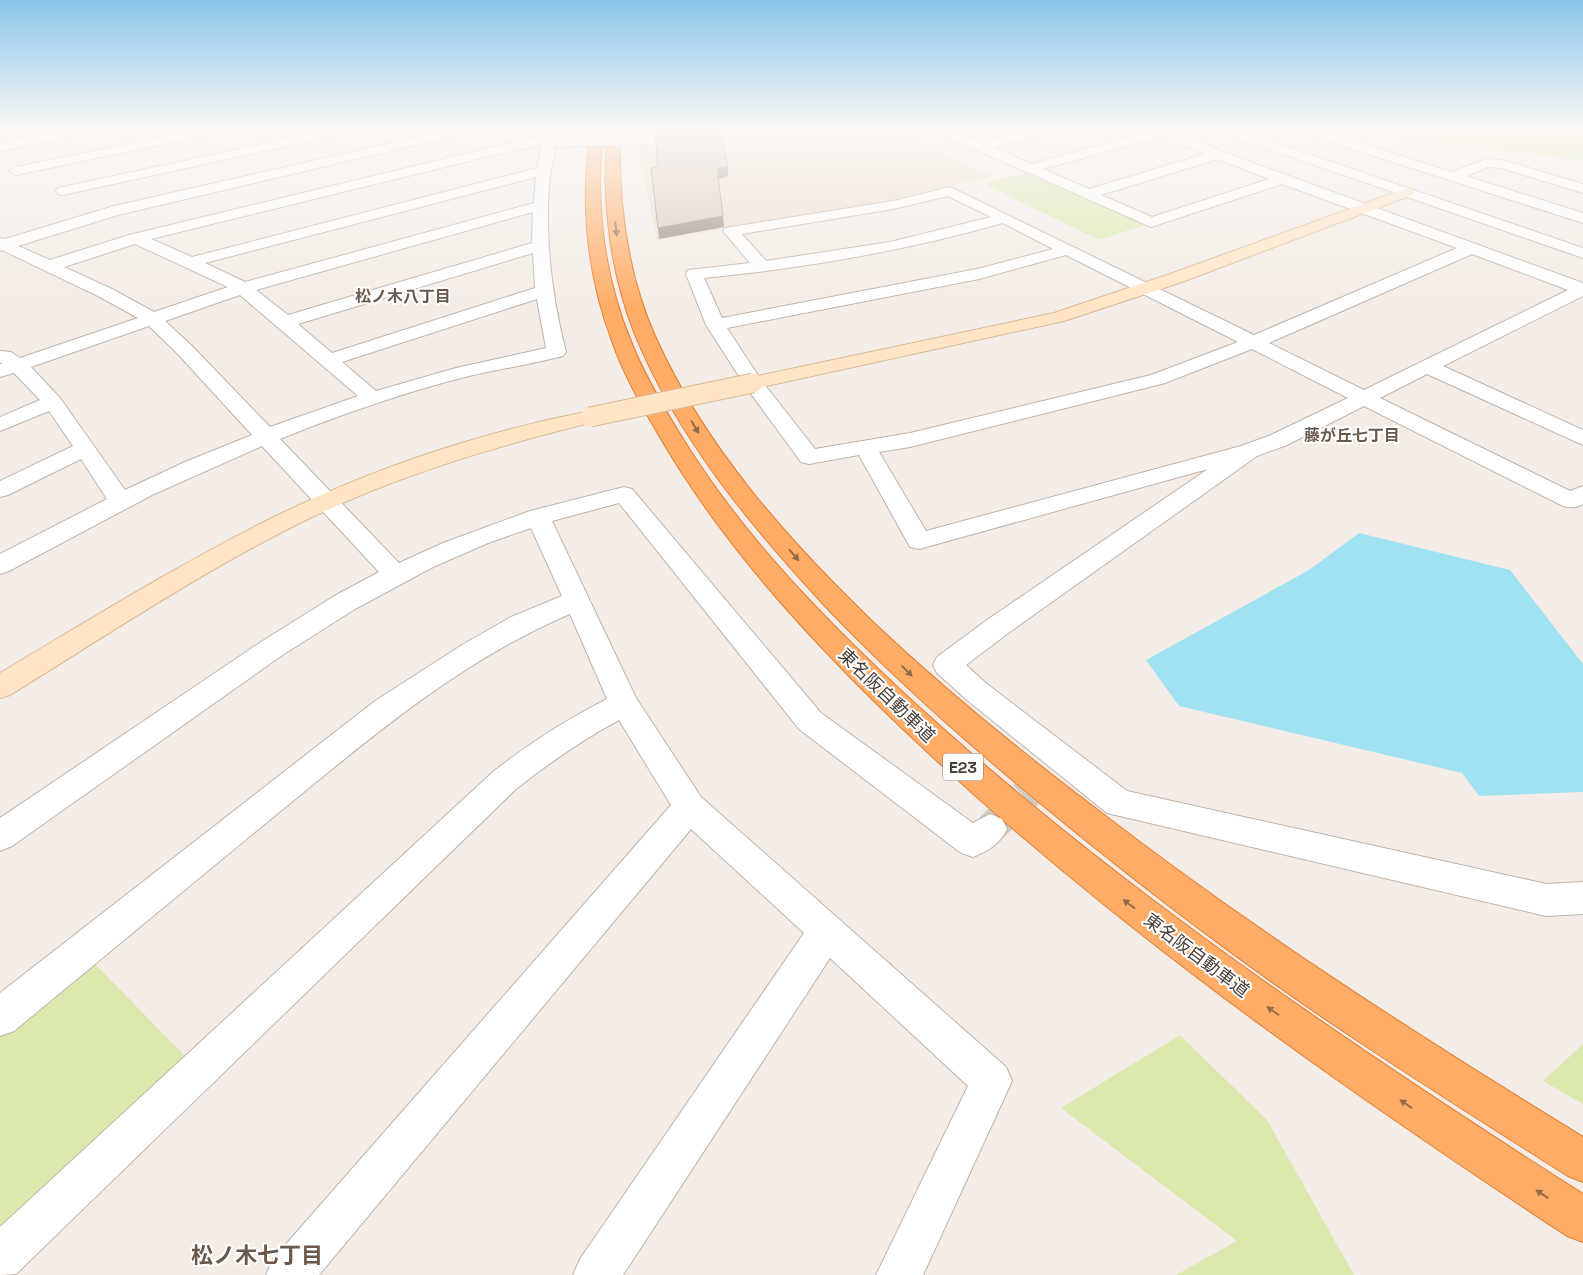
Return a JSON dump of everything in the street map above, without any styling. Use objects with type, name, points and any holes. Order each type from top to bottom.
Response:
[{"type":"highway","name":"東名阪自動車道","points":[[592,188],[594,230],[604,290],[619,336],[640,384],[676,447],[721,515],[770,575],[823,633],[891,702],[976,778],[1121,898],[1256,998],[1452,1136],[1583,1220]]},
{"type":"highway","name":"東名阪自動車道","points":[[613,188],[618,245],[628,288],[643,332],[666,379],[702,439],[752,507],[826,590],[922,685],[1004,756],[1145,868],[1277,964],[1583,1161]]},
{"type":"street","points":[[54,188],[114,211]]},
{"type":"street","points":[[63,191],[78,188]]},
{"type":"street","points":[[1,244],[114,211],[212,188]]},
{"type":"street","points":[[49,266],[135,238],[341,188]]},
{"type":"street","points":[[190,262],[480,188]]},
{"type":"street","points":[[0,565],[121,502],[192,468],[266,436],[372,398],[465,372],[556,352],[544,291],[540,246],[539,206],[542,188]]},
{"type":"street","points":[[1074,188],[1151,222],[1256,188]]},
{"type":"street","points":[[1088,194],[1110,188]]},
{"type":"street","points":[[1306,188],[1583,289]]},
{"type":"street","points":[[1394,188],[1583,253]]},
{"type":"street","points":[[1489,188],[1583,218]]},
{"type":"street","points":[[763,268],[732,231],[893,205],[950,191],[1571,501],[1583,493]]},
{"type":"street","points":[[0,687],[198,568],[249,540],[326,502],[408,469],[472,448],[590,417],[1058,317],[1145,288],[1407,192]]},
{"type":"street","points":[[6,363],[152,319],[243,288],[539,206]]},
{"type":"street","points":[[1004,218],[960,232],[922,240],[763,268],[694,274],[715,325],[753,383],[810,457],[910,440],[1130,387],[1184,370],[1472,248]]},
{"type":"street","points":[[135,238],[243,288],[372,398]]},
{"type":"street","points":[[1,244],[106,293],[152,319],[266,436],[396,575]]},
{"type":"street","points":[[285,322],[540,246]]},
{"type":"street","points":[[715,325],[979,274],[1066,250]]},
{"type":"street","points":[[866,448],[920,541],[1249,451],[1280,440],[1583,289]]},
{"type":"street","points":[[329,360],[544,291]]},
{"type":"street","points":[[6,363],[37,383],[53,402],[121,502]]},
{"type":"street","points":[[1426,366],[1579,433]]},
{"type":"street","points":[[0,425],[53,402]]},
{"type":"street","points":[[0,490],[85,449]]},
{"type":"street","points":[[1249,451],[997,627],[947,665],[1058,763],[1118,803],[1546,900],[1583,898]]},
{"type":"street","points":[[0,836],[279,643],[396,575],[481,537],[538,516],[624,494],[810,721],[973,842],[990,828]]},
{"type":"street","points":[[538,516],[624,704],[690,807],[992,1081],[899,1275]]},
{"type":"street","points":[[0,1017],[385,709],[431,677],[496,638],[521,624],[576,602]]},
{"type":"street","points":[[0,1258],[505,780],[542,751],[576,729],[624,704]]},
{"type":"street","points":[[289,1275],[690,807]]},
{"type":"street","points":[[596,1275],[826,930]]},
{"type":"shaded area","points":[[646,188],[942,188],[877,203],[657,240]]},
{"type":"green space","points":[[992,188],[1064,188],[1143,221],[1144,225],[1099,240]]},
{"type":"green space","points":[[93,962],[183,1054],[179,1071],[0,1239],[0,1027]]},
{"type":"green space","points":[[1180,1035],[1267,1120],[1354,1275],[1176,1275],[1237,1241],[1061,1108]]},
{"type":"green space","points":[[1583,1044],[1583,1104],[1543,1081]]},
{"type":"water","points":[[1359,533],[1510,570],[1583,664],[1583,792],[1479,796],[1462,773],[1179,706],[1146,660],[1309,570]]},
{"type":"building","points":[[653,188],[719,188],[723,216],[658,228]]},
{"type":"tunnel","points":[[990,829],[1055,767]]},
{"type":"district","name":"松ノ木八丁目","points":[[403,296]]},
{"type":"district","name":"藤が丘七丁目","points":[[1352,435]]},
{"type":"district","name":"松ノ木七丁目","points":[[257,1255]]}]
